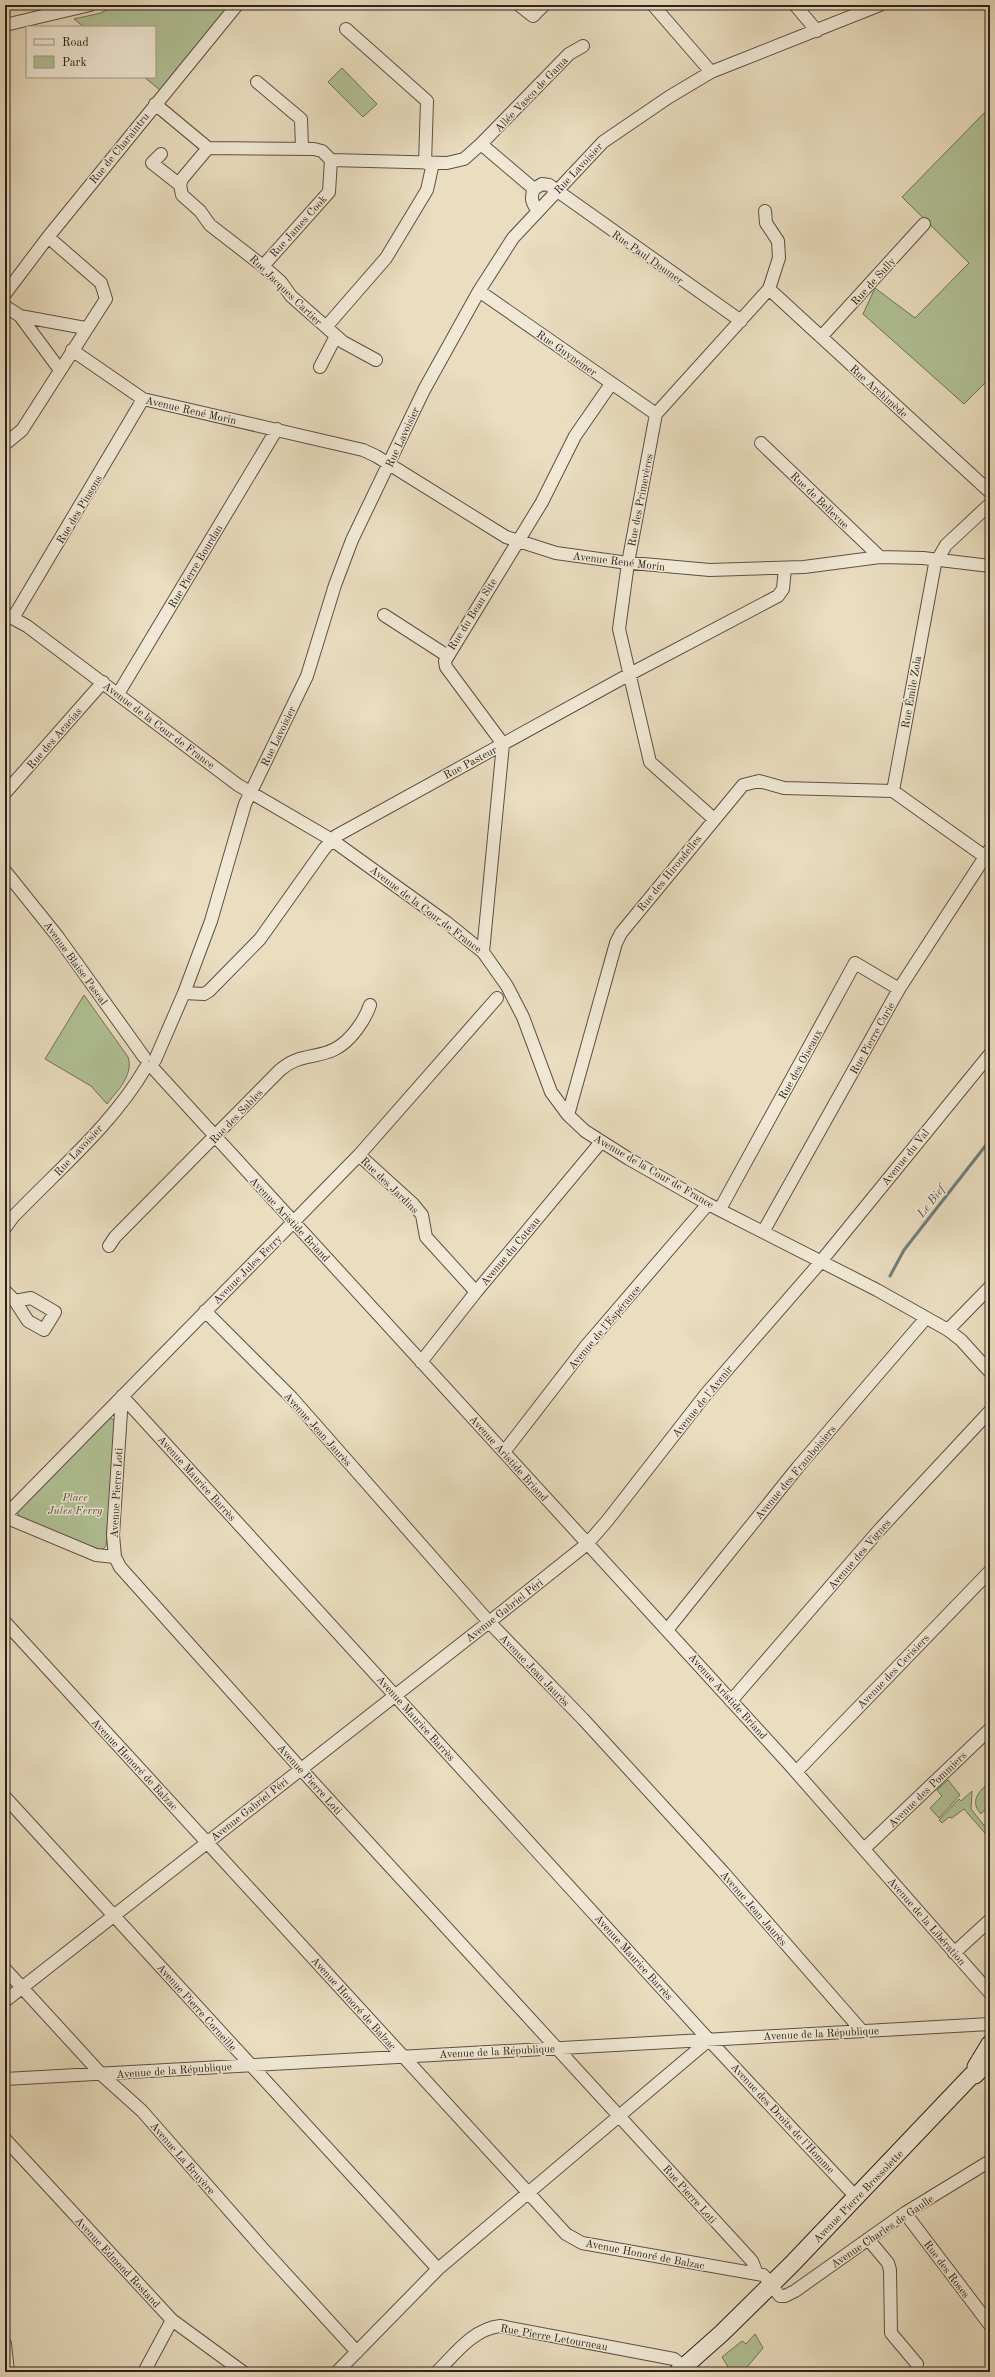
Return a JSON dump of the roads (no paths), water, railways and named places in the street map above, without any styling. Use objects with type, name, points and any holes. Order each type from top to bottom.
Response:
[{"type":"main road","name":"Avenue Pierre Brossolette","points":[[972,2075],[972,2072],[990,2044]]},
{"type":"main road","name":"Avenue Pierre Brossolette","points":[[722,2333],[742,2314],[766,2281],[792,2264],[972,2075],[975,2075],[990,2059]]},
{"type":"main road","points":[[684,2371],[711,2356],[766,2281]]},
{"type":"main road","points":[[711,2356],[710,2351],[717,2344],[722,2333]]},
{"type":"main road","points":[[684,2371],[722,2333]]},
{"type":"street","points":[[5,25],[90,5]]},
{"type":"street","name":"Rue de Charaintru","points":[[5,294],[48,237],[237,5]]},
{"type":"street","points":[[519,5],[533,16],[544,5]]},
{"type":"street","points":[[653,5],[711,72]]},
{"type":"street","points":[[795,5],[817,31]]},
{"type":"street","name":"Rue Lavoisier","points":[[5,1228],[13,1217],[76,1154],[109,1117],[150,1063],[184,993],[211,921],[250,793],[307,676],[335,585],[352,540],[424,390],[480,291],[513,238],[602,142],[669,97],[711,72],[880,5]]},
{"type":"street","name":"Rue Jacques Cartier","points":[[326,327],[386,258],[427,190],[429,163],[427,101],[346,29]]},
{"type":"street","name":"Allée Vasco de Gama","points":[[331,160],[429,163],[464,159],[481,144],[569,54],[583,46]]},
{"type":"street","points":[[257,82],[301,119],[302,148]]},
{"type":"street","points":[[155,104],[208,148],[302,148],[322,151],[331,160]]},
{"type":"street","points":[[481,144],[534,189],[531,196],[532,204],[538,211]]},
{"type":"street","points":[[161,154],[152,163],[180,185],[182,179],[208,148]]},
{"type":"street","name":"Rue James Cook","points":[[263,266],[329,192],[331,160]]},
{"type":"street","name":"Rue Paul Doumer","points":[[534,189],[542,184],[557,191],[741,321]]},
{"type":"street","name":"Rue Jacques Cartier","points":[[180,185],[182,195],[200,211],[210,225],[263,266],[281,282],[291,296],[336,336],[351,347],[376,360]]},
{"type":"street","points":[[656,414],[769,289],[779,258],[778,242],[766,223],[765,212]]},
{"type":"street","name":"Rue de Sully","points":[[821,337],[924,224]]},
{"type":"street","points":[[5,444],[22,430],[85,328],[106,299],[105,291],[101,283],[48,237]]},
{"type":"street","name":"Rue Archimède","points":[[769,289],[990,492]]},
{"type":"street","name":"Rue Guynemer","points":[[480,291],[656,414]]},
{"type":"street","points":[[5,306],[20,316],[60,370]]},
{"type":"street","points":[[20,316],[85,328]]},
{"type":"street","points":[[320,367],[336,336]]},
{"type":"street","name":"Avenue René Morin","points":[[72,350],[143,400],[274,434],[363,450],[389,463],[440,497],[506,537],[517,542],[556,553],[628,563],[710,570],[785,568],[880,557],[938,560],[990,566]]},
{"type":"street","name":"Rue du Beau Site","points":[[503,744],[446,667],[446,655],[542,502],[576,436],[611,384]]},
{"type":"street","name":"Rue des Pinsons","points":[[9,616],[143,400]]},
{"type":"street","name":"Rue des Primevères","points":[[656,414],[628,563],[619,629],[650,762],[714,818]]},
{"type":"street","name":"Rue Pierre Bourdan","points":[[118,694],[274,434]]},
{"type":"street","name":"Rue de Bellevue","points":[[761,444],[880,557]]},
{"type":"street","name":"Rue Émile Zola","points":[[893,791],[931,576],[939,554],[990,504]]},
{"type":"street","name":"Rue Pasteur","points":[[184,993],[204,994],[209,991],[260,939],[332,840],[357,824],[630,674],[778,596],[783,589],[785,568]]},
{"type":"street","points":[[384,615],[446,655]]},
{"type":"street","name":"Avenue de la Cour de France","points":[[9,616],[27,626],[250,793],[332,840],[446,922],[483,952],[507,986],[523,1017],[546,1084],[568,1115],[601,1142],[708,1204],[948,1330],[961,1340],[990,1372]]},
{"type":"street","name":"Rue des Acacias","points":[[5,793],[103,682]]},
{"type":"street","points":[[483,952],[503,744]]},
{"type":"street","name":"Rue des Hirondelles","points":[[568,1115],[616,943],[621,933],[714,818],[743,786],[753,781],[784,788],[893,791]]},
{"type":"street","points":[[893,791],[987,853]]},
{"type":"street","name":"Rue Pierre Curie","points":[[763,1232],[898,989],[987,853]]},
{"type":"street","name":"Avenue Blaise Pascal","points":[[5,871],[58,937],[150,1063]]},
{"type":"street","name":"Rue des Oiseaux","points":[[720,1209],[855,963],[898,989]]},
{"type":"street","name":"Avenue Jules Ferry","points":[[5,1517],[359,1155],[497,998]]},
{"type":"street","name":"Rue des Sables","points":[[109,1246],[118,1234],[287,1064],[328,1053],[344,1044],[367,1015],[370,1004]]},
{"type":"street","name":"Avenue du Val","points":[[821,1262],[990,1054]]},
{"type":"street","name":"Avenue Aristide Briand","points":[[150,1063],[215,1137],[420,1362],[796,1772],[864,1850]]},
{"type":"street","name":"Avenue du Coteau","points":[[420,1362],[476,1292],[601,1142]]},
{"type":"street","name":"Rue des Jardins","points":[[359,1155],[413,1204],[422,1215],[426,1237],[476,1292]]},
{"type":"street","name":"Avenue de l'Espérance","points":[[504,1452],[586,1346],[708,1204]]},
{"type":"street","name":"Avenue de l'Avenir","points":[[587,1544],[611,1516],[706,1394],[821,1262]]},
{"type":"street","points":[[948,1330],[990,1287]]},
{"type":"street","points":[[5,1291],[15,1300]]},
{"type":"street","name":"Avenue Jean Jaurès","points":[[205,1311],[292,1398],[489,1622],[589,1725],[723,1872],[862,2031]]},
{"type":"street","name":"Avenue des Framboisiers","points":[[667,1630],[798,1467],[926,1318]]},
{"type":"street","name":"Avenue Pierre Loti","points":[[122,1396],[113,1535],[115,1557],[130,1580],[620,2116]]},
{"type":"street","name":"Avenue Maurice Barrès","points":[[122,1396],[709,2040]]},
{"type":"street","name":"Avenue des Vignes","points":[[731,1701],[880,1528],[990,1411]]},
{"type":"street","points":[[5,1517],[96,1555],[115,1557]]},
{"type":"street","name":"Avenue Gabriel Péri","points":[[5,2001],[587,1544]]},
{"type":"street","name":"Avenue des Cerisiers","points":[[796,1772],[990,1571]]},
{"type":"street","name":"Avenue Honoré de Balzac","points":[[5,1622],[566,2234],[582,2243],[766,2281]]},
{"type":"street","name":"Avenue des Pommiers","points":[[864,1850],[990,1729]]},
{"type":"street","name":"Avenue Pierre Corneille","points":[[5,1797],[438,2269]]},
{"type":"street","name":"Avenue de la Libération","points":[[864,1850],[990,1993]]},
{"type":"street","points":[[954,1953],[990,1920]]},
{"type":"street","name":"Avenue La Bruyère","points":[[5,1969],[102,2075],[142,2111],[264,2250],[357,2352]]},
{"type":"street","name":"Avenue de la République","points":[[5,2079],[102,2075],[556,2047],[990,2024]]},
{"type":"street","points":[[337,2372],[438,2269],[709,2040]]},
{"type":"street","name":"Avenue des Droits de l'Homme","points":[[709,2040],[856,2197]]},
{"type":"street","name":"Rue Pierre Loti","points":[[620,2116],[752,2261],[766,2281]]},
{"type":"street","name":"Avenue Edmond Rostand","points":[[5,2140],[172,2320],[243,2372]]},
{"type":"street","name":"Avenue Charles de Gaulle","points":[[766,2281],[780,2296],[785,2296],[795,2291],[905,2213],[990,2161]]},
{"type":"street","name":"Rue des Roses","points":[[905,2213],[990,2325]]},
{"type":"street","points":[[868,2239],[888,2263],[890,2270],[891,2333],[917,2364]]},
{"type":"street","points":[[144,2372],[172,2320]]},
{"type":"street","name":"Rue Pierre Letourneau","points":[[437,2372],[470,2340],[490,2327],[500,2326],[674,2359],[684,2371]]},
{"type":"street","points":[[5,2344],[8,2372]]},
{"type":"waterway","name":"Le Bief","points":[[890,1276],[904,1250],[990,1140]]},
{"type":"park label","name":"Place Jules Ferry","points":[[75,1503]]}]
